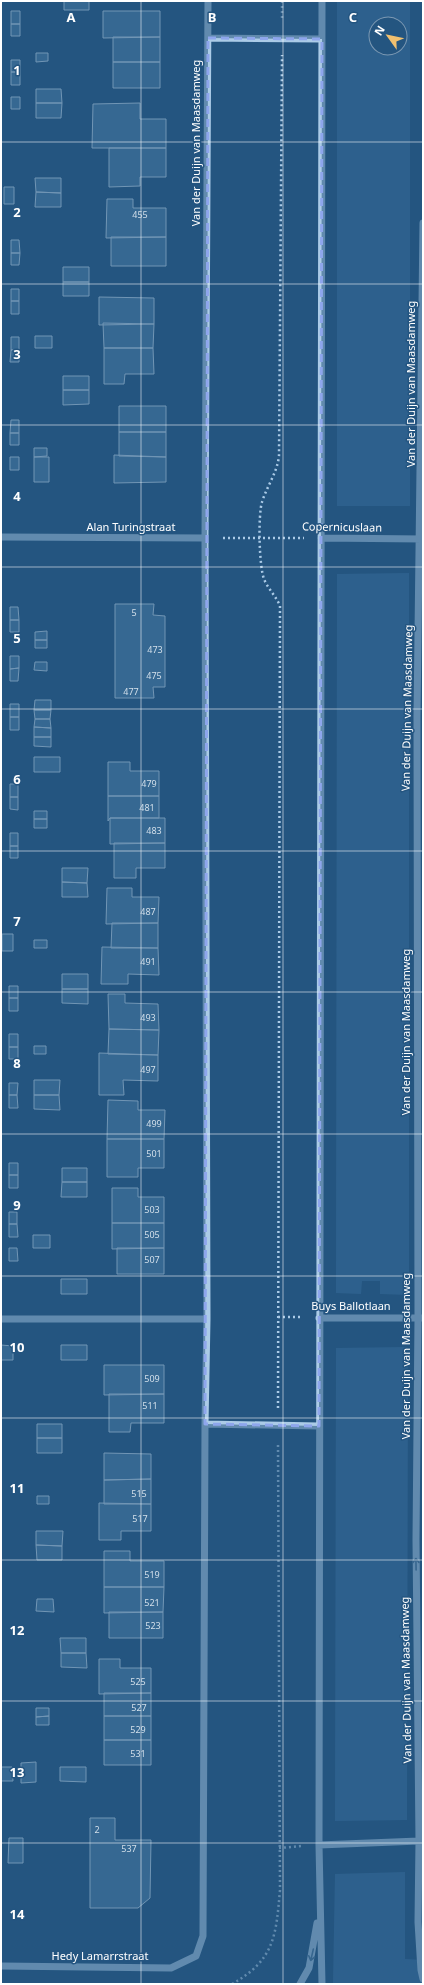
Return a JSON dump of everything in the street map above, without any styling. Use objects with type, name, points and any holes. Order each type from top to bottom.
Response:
[{"type":"street","name":"Van der Duijn van Maasdamweg","points":[[196,1956],[203,1936],[205,1424],[207,1319],[205,538],[208,1]]},
{"type":"street","points":[[322,1],[319,1318],[319,1902],[322,1984]]},
{"type":"street","points":[[208,38],[322,39]]},
{"type":"street","name":"Van der Duijn van Maasdamweg","points":[[423,224],[422,539],[417,716],[421,1318],[416,1548],[418,1922],[420,1970],[423,1979]]},
{"type":"street","name":"Alan Turingstraat","points":[[1,537],[205,538]]},
{"type":"street","name":"Copernicuslaan","points":[[321,538],[422,539]]},
{"type":"street","name":"Buys Ballotlaan","points":[[319,1318],[421,1318]]},
{"type":"street","points":[[1,1319],[207,1319]]},
{"type":"street","points":[[205,1424],[319,1426]]},
{"type":"street","points":[[319,1845],[418,1841]]},
{"type":"street","points":[[300,1984],[309,1968],[319,1902]]},
{"type":"street","name":"Hedy Lamarrstraat","points":[[1,1966],[171,1968],[196,1956]]},
{"type":"path","points":[[232,1984],[246,1976],[260,1964],[269,1949],[277,1929],[280,1890],[278,1317],[280,606],[275,595],[264,580],[260,536],[261,504],[277,468],[279,456],[282,1]]},
{"type":"path","points":[[205,538],[260,536]]},
{"type":"path","name":"Copernicuslaan","points":[[260,536],[321,538]]},
{"type":"path","name":"Buys Ballotlaan","points":[[278,1317],[319,1318]]},
{"type":"path","points":[[279,1848],[319,1845]]},
{"type":"highlighted area","points":[[208,38],[322,39],[319,1426],[205,1424]]},
{"type":"shaded area","points":[[337,1],[410,1],[410,506],[337,506]]},
{"type":"shaded area","points":[[409,573],[409,1295],[380,1294],[380,1281],[362,1281],[361,1294],[336,1293],[337,574]]},
{"type":"shaded area","points":[[408,1347],[407,1820],[335,1821],[336,1348]]},
{"type":"shaded area","points":[[405,1872],[405,1959],[423,1960],[423,1984],[333,1984],[335,1874]]},
{"type":"building","points":[[64,1],[89,1],[89,10],[64,10]]},
{"type":"building","points":[[11,11],[20,11],[20,24],[11,24]]},
{"type":"building","points":[[103,11],[160,11],[160,37],[103,38]]},
{"type":"building","points":[[11,24],[20,24],[20,36],[11,36]]},
{"type":"building","points":[[113,37],[160,37],[160,62],[113,62]]},
{"type":"building","points":[[36,53],[48,53],[48,61],[36,62]]},
{"type":"building","points":[[11,60],[20,60],[20,72],[11,72]]},
{"type":"building","points":[[113,62],[160,62],[160,88],[113,88]]},
{"type":"building","points":[[11,72],[20,72],[20,85],[11,85]]},
{"type":"building","points":[[36,89],[61,89],[62,103],[36,103]]},
{"type":"building","points":[[11,97],[20,97],[20,109],[11,109]]},
{"type":"building","points":[[36,103],[62,103],[61,118],[36,118]]},
{"type":"building","points":[[140,103],[140,119],[166,119],[166,148],[92,148],[93,104]]},
{"type":"building","points":[[109,148],[166,148],[166,177],[140,177],[140,186],[109,187]]},
{"type":"building","points":[[35,178],[61,178],[61,193],[36,192]]},
{"type":"building","points":[[4,187],[14,187],[14,204],[4,204]]},
{"type":"building","points":[[36,192],[61,193],[61,207],[35,207]]},
{"type":"building","points":[[107,199],[133,199],[133,208],[166,208],[166,237],[106,238]]},
{"type":"building","points":[[111,237],[166,237],[166,266],[111,266]]},
{"type":"building","points":[[11,240],[19,240],[20,253],[11,253]]},
{"type":"building","points":[[11,253],[20,253],[19,265],[11,265]]},
{"type":"building","points":[[63,267],[89,267],[89,282],[63,282]]},
{"type":"building","points":[[63,282],[89,282],[89,296],[63,296]]},
{"type":"building","points":[[11,289],[19,289],[19,301],[11,301]]},
{"type":"building","points":[[99,297],[154,298],[154,324],[99,325]]},
{"type":"building","points":[[11,301],[19,301],[19,314],[11,314]]},
{"type":"building","points":[[103,323],[154,324],[153,348],[104,348]]},
{"type":"building","points":[[35,336],[52,336],[52,348],[35,348]]},
{"type":"building","points":[[11,337],[19,337],[19,350],[11,350]]},
{"type":"building","points":[[104,348],[153,348],[154,374],[125,374],[124,384],[104,384]]},
{"type":"building","points":[[11,350],[19,350],[19,362],[10,362]]},
{"type":"building","points":[[63,376],[89,376],[89,390],[63,390]]},
{"type":"building","points":[[63,390],[89,390],[89,404],[63,405]]},
{"type":"building","points":[[119,406],[166,406],[166,432],[119,432]]},
{"type":"building","points":[[11,420],[19,420],[19,433],[10,433]]},
{"type":"building","points":[[119,432],[166,432],[166,457],[119,456]]},
{"type":"building","points":[[10,433],[19,433],[19,445],[10,445]]},
{"type":"building","points":[[34,448],[47,448],[47,456],[34,457]]},
{"type":"building","points":[[114,455],[166,457],[166,482],[114,483]]},
{"type":"building","points":[[10,457],[19,457],[19,470],[10,470]]},
{"type":"building","points":[[34,457],[49,457],[49,482],[34,482]]},
{"type":"building","points":[[115,604],[154,604],[153,615],[165,616],[165,687],[153,687],[154,698],[115,698]]},
{"type":"building","points":[[10,607],[18,607],[19,620],[10,620]]},
{"type":"building","points":[[10,620],[19,620],[19,632],[10,632]]},
{"type":"building","points":[[47,631],[47,640],[35,640],[35,632]]},
{"type":"building","points":[[35,640],[47,640],[47,648],[35,648]]},
{"type":"building","points":[[10,656],[19,656],[19,668],[10,669]]},
{"type":"building","points":[[35,662],[47,662],[47,671],[34,670]]},
{"type":"building","points":[[19,668],[18,681],[10,681],[10,669]]},
{"type":"building","points":[[35,700],[51,700],[51,710],[34,710]]},
{"type":"building","points":[[10,704],[19,704],[19,717],[10,717]]},
{"type":"building","points":[[34,710],[51,710],[50,719],[35,719]]},
{"type":"building","points":[[10,717],[19,717],[19,730],[10,730]]},
{"type":"building","points":[[35,719],[50,719],[51,728],[34,727]]},
{"type":"building","points":[[34,727],[51,728],[51,737],[34,737]]},
{"type":"building","points":[[34,737],[51,737],[51,747],[34,746]]},
{"type":"building","points":[[34,757],[60,757],[60,772],[34,772]]},
{"type":"building","points":[[108,762],[130,762],[130,771],[159,771],[159,796],[108,796]]},
{"type":"building","points":[[10,784],[18,784],[18,797],[10,797]]},
{"type":"building","points":[[108,796],[159,796],[159,818],[110,818],[108,821]]},
{"type":"building","points":[[10,797],[18,797],[18,810],[10,809]]},
{"type":"building","points":[[34,811],[47,811],[47,819],[34,819]]},
{"type":"building","points":[[110,818],[165,818],[165,843],[110,844]]},
{"type":"building","points":[[34,819],[47,819],[47,828],[34,828]]},
{"type":"building","points":[[10,833],[18,833],[18,846],[10,846]]},
{"type":"building","points":[[114,843],[165,843],[165,868],[136,868],[136,878],[114,878]]},
{"type":"building","points":[[10,846],[18,846],[18,858],[10,858]]},
{"type":"building","points":[[62,868],[88,868],[87,883],[62,882]]},
{"type":"building","points":[[62,882],[87,883],[88,897],[62,897]]},
{"type":"building","points":[[107,888],[132,888],[132,897],[159,897],[158,923],[106,924]]},
{"type":"building","points":[[112,923],[158,923],[158,948],[111,948]]},
{"type":"building","points":[[2,934],[13,934],[13,951],[2,951]]},
{"type":"building","points":[[34,940],[47,940],[47,948],[34,948]]},
{"type":"building","points":[[102,947],[158,948],[159,975],[128,974],[128,984],[101,984]]},
{"type":"building","points":[[62,974],[88,974],[88,989],[62,989]]},
{"type":"building","points":[[9,986],[18,986],[18,998],[9,998]]},
{"type":"building","points":[[62,989],[88,989],[88,1004],[62,1003]]},
{"type":"building","points":[[108,994],[125,994],[125,1003],[158,1004],[159,1030],[109,1029]]},
{"type":"building","points":[[9,998],[18,998],[18,1011],[9,1011]]},
{"type":"building","points":[[109,1029],[159,1030],[158,1055],[108,1054]]},
{"type":"building","points":[[9,1034],[18,1034],[18,1047],[9,1047]]},
{"type":"building","points":[[34,1046],[46,1046],[46,1054],[34,1054]]},
{"type":"building","points":[[9,1047],[18,1047],[18,1059],[9,1059]]},
{"type":"building","points":[[99,1053],[158,1055],[158,1081],[123,1080],[124,1095],[99,1095]]},
{"type":"building","points":[[34,1080],[60,1080],[59,1095],[34,1095]]},
{"type":"building","points":[[9,1083],[18,1083],[17,1095],[9,1095]]},
{"type":"building","points":[[9,1095],[17,1095],[18,1108],[9,1108]]},
{"type":"building","points":[[34,1095],[59,1095],[60,1110],[34,1109]]},
{"type":"building","points":[[108,1100],[138,1101],[138,1110],[165,1110],[164,1139],[107,1139]]},
{"type":"building","points":[[107,1139],[164,1139],[164,1168],[138,1168],[138,1177],[107,1177]]},
{"type":"building","points":[[9,1163],[18,1163],[18,1175],[9,1175]]},
{"type":"building","points":[[62,1168],[87,1168],[87,1182],[62,1182]]},
{"type":"building","points":[[9,1175],[18,1175],[18,1188],[9,1188]]},
{"type":"building","points":[[62,1182],[87,1182],[87,1197],[61,1197]]},
{"type":"building","points":[[112,1188],[138,1188],[138,1197],[164,1197],[164,1223],[112,1223]]},
{"type":"building","points":[[9,1212],[17,1212],[17,1224],[9,1224]]},
{"type":"building","points":[[112,1223],[164,1223],[164,1248],[112,1249]]},
{"type":"building","points":[[9,1224],[17,1224],[18,1237],[9,1237]]},
{"type":"building","points":[[33,1235],[50,1235],[50,1248],[33,1248]]},
{"type":"building","points":[[9,1248],[17,1248],[18,1261],[9,1261]]},
{"type":"building","points":[[117,1248],[164,1248],[164,1274],[117,1274]]},
{"type":"building","points":[[61,1279],[87,1279],[87,1294],[61,1294]]},
{"type":"building","points":[[1,1345],[13,1346],[13,1360],[1,1360]]},
{"type":"building","points":[[61,1345],[87,1345],[87,1360],[61,1360]]},
{"type":"building","points":[[104,1365],[164,1365],[164,1394],[104,1395]]},
{"type":"building","points":[[109,1394],[164,1394],[164,1423],[131,1423],[130,1432],[109,1432]]},
{"type":"building","points":[[37,1424],[62,1424],[62,1438],[37,1438]]},
{"type":"building","points":[[37,1438],[62,1438],[62,1453],[37,1453]]},
{"type":"building","points":[[104,1453],[151,1454],[151,1479],[104,1480]]},
{"type":"building","points":[[151,1479],[151,1504],[104,1504],[104,1480]]},
{"type":"building","points":[[37,1496],[49,1496],[49,1504],[37,1504]]},
{"type":"building","points":[[99,1503],[151,1504],[151,1531],[121,1531],[121,1540],[99,1540]]},
{"type":"building","points":[[36,1531],[63,1531],[62,1546],[36,1545]]},
{"type":"building","points":[[36,1545],[62,1546],[62,1560],[37,1560]]},
{"type":"building","points":[[104,1551],[130,1551],[130,1561],[164,1561],[164,1587],[104,1587]]},
{"type":"building","points":[[104,1587],[164,1587],[163,1612],[104,1613]]},
{"type":"building","points":[[37,1599],[53,1599],[54,1612],[36,1611]]},
{"type":"building","points":[[109,1612],[163,1612],[163,1638],[109,1638]]},
{"type":"building","points":[[60,1638],[86,1638],[86,1653],[61,1653]]},
{"type":"building","points":[[61,1653],[86,1653],[87,1668],[61,1667]]},
{"type":"building","points":[[99,1659],[120,1659],[120,1668],[151,1668],[151,1693],[99,1694]]},
{"type":"building","points":[[104,1693],[151,1693],[151,1716],[104,1716]]},
{"type":"building","points":[[36,1708],[49,1708],[49,1716],[36,1717]]},
{"type":"building","points":[[49,1716],[49,1725],[36,1725],[36,1717]]},
{"type":"building","points":[[104,1716],[151,1716],[151,1740],[104,1740]]},
{"type":"building","points":[[104,1740],[151,1740],[151,1765],[104,1765]]},
{"type":"building","points":[[36,1762],[36,1782],[21,1783],[21,1763]]},
{"type":"building","points":[[1,1767],[12,1767],[13,1781],[1,1781]]},
{"type":"building","points":[[60,1767],[86,1767],[86,1782],[60,1781]]},
{"type":"building","points":[[90,1818],[115,1818],[115,1840],[151,1840],[150,1898],[138,1908],[90,1908]]},
{"type":"building","points":[[9,1838],[23,1838],[23,1863],[8,1863]]}]
